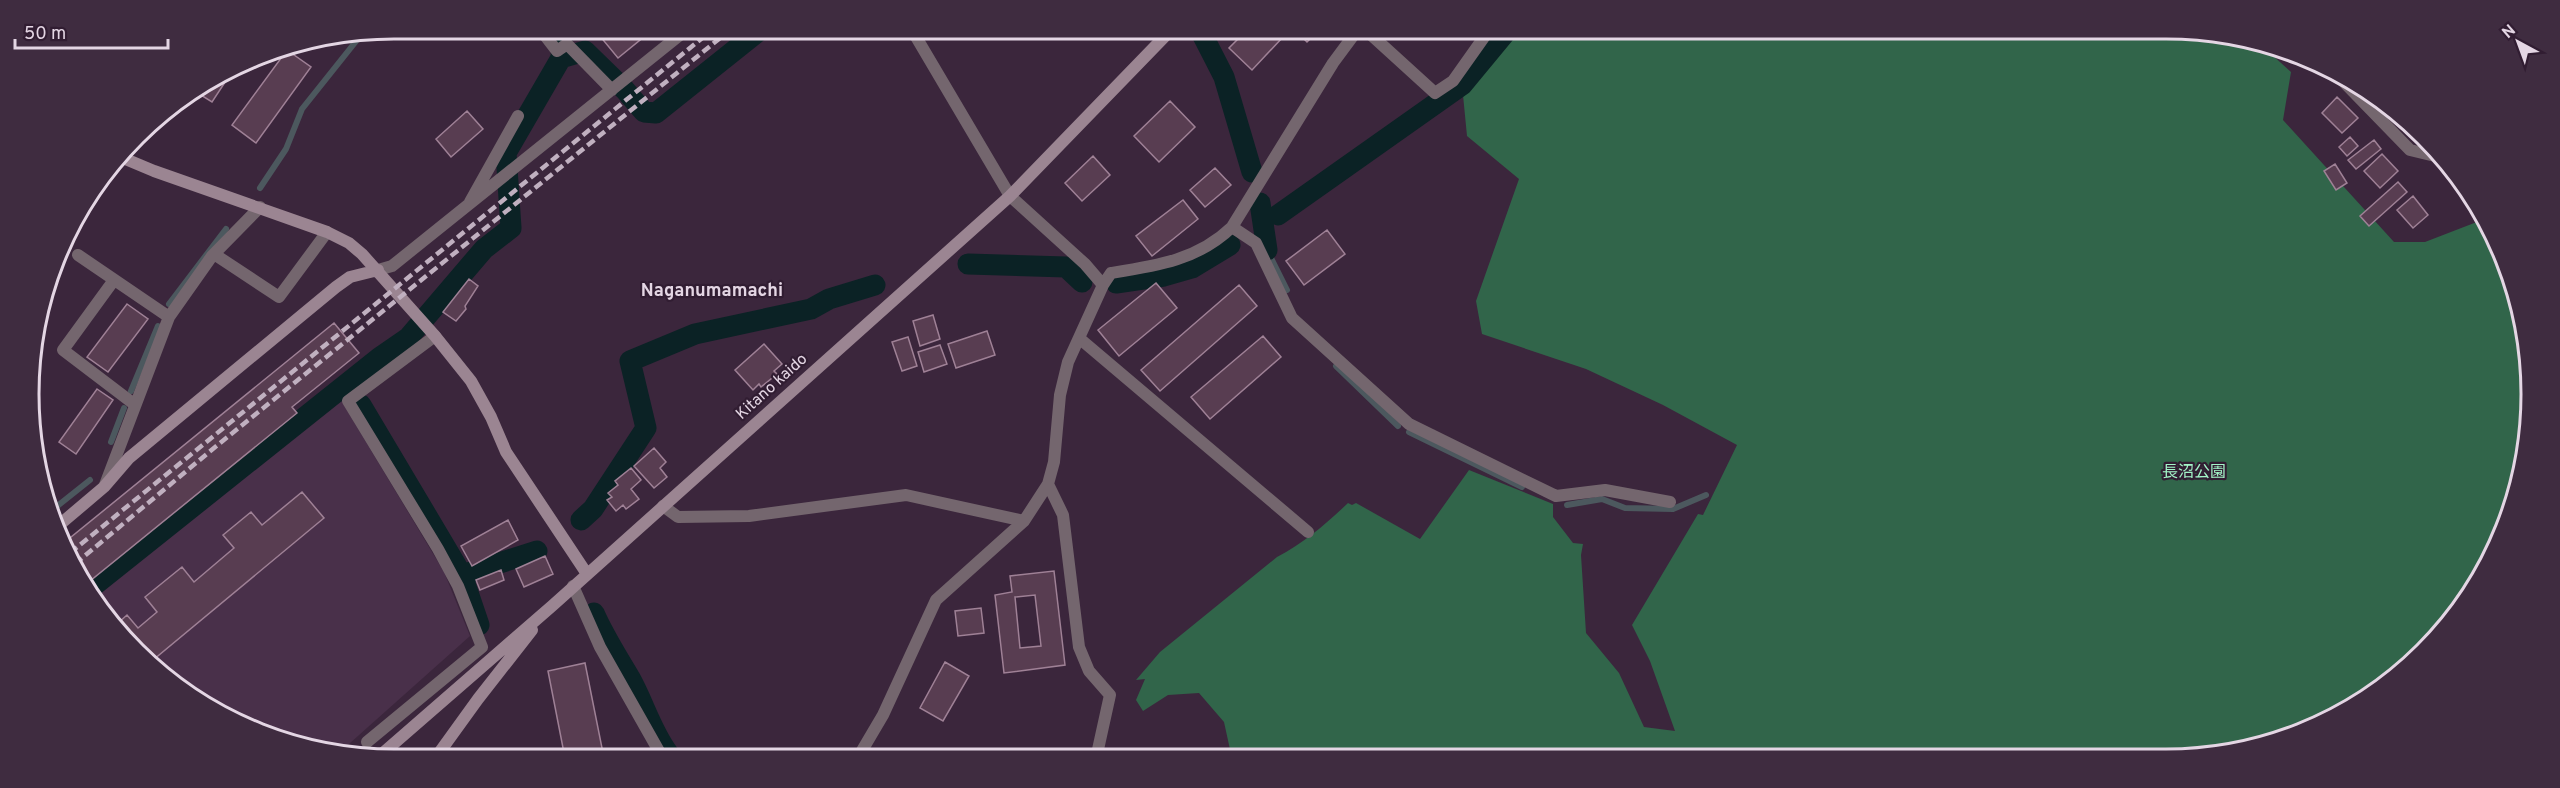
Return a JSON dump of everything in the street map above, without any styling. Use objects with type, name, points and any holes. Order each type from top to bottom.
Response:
[{"type":"street","points":[[548,39],[558,51],[567,44],[612,90]]},
{"type":"street","points":[[63,522],[104,487],[129,458],[336,287],[350,278],[392,266],[675,39]]},
{"type":"street","points":[[917,39],[1010,196],[1084,264],[1103,285]]},
{"type":"street","name":"Kitano kaido","points":[[388,749],[552,606],[1010,196],[1163,39]]},
{"type":"street","points":[[863,749],[883,715],[936,600],[1024,521],[1048,484],[1054,462],[1060,395],[1068,362],[1103,285],[1111,273],[1165,265],[1187,258],[1219,240],[1232,227],[1327,72],[1351,39]]},
{"type":"street","points":[[1376,39],[1436,93],[1454,81],[1483,39]]},
{"type":"street","points":[[2356,95],[2410,150],[2428,154]]},
{"type":"street","points":[[468,207],[518,116]]},
{"type":"street","points":[[2410,150],[2415,141]]},
{"type":"street","points":[[127,160],[327,232],[349,243],[378,270],[471,381],[491,417],[506,452],[587,574]]},
{"type":"street","points":[[104,487],[169,317],[214,254],[260,207]]},
{"type":"street","points":[[1232,227],[1256,243],[1292,318],[1322,342],[1409,424],[1495,470],[1556,496],[1605,490],[1670,502]]},
{"type":"street","points":[[214,254],[279,297],[327,232]]},
{"type":"street","points":[[78,255],[169,317]]},
{"type":"street","points":[[114,280],[63,350],[134,404]]},
{"type":"street","points":[[367,742],[482,647],[458,586],[438,549],[348,401],[435,336]]},
{"type":"street","points":[[1079,338],[1308,532]]},
{"type":"street","points":[[1048,484],[1063,515],[1079,647],[1089,671],[1110,695],[1099,749]]},
{"type":"street","points":[[663,506],[678,517],[749,516],[906,495],[1024,521]]},
{"type":"street","points":[[573,586],[600,647],[658,749]]},
{"type":"street","points":[[442,749],[478,699],[552,606]]},
{"type":"shaded area","points":[[339,397],[444,572],[470,636],[347,746],[280,730],[216,701],[160,661],[127,628],[100,592]]},
{"type":"green space","name":"長沼公園","points":[[1512,39],[2166,39],[2212,42],[2273,56],[2291,72],[2283,120],[2394,242],[2425,242],[2476,222],[2494,258],[2514,325],[2521,394],[2514,463],[2494,530],[2473,572],[2448,610],[2417,645],[2382,676],[2344,701],[2302,722],[2258,737],[2212,746],[2166,749],[1230,749],[1224,722],[1199,693],[1168,695],[1143,711],[1136,700],[1145,679],[1136,680],[1160,652],[1277,557],[1314,533],[1348,503],[1352,505],[1356,503],[1420,539],[1469,470],[1553,504],[1553,517],[1573,543],[1583,544],[1581,555],[1586,633],[1619,673],[1644,727],[1675,731],[1650,661],[1632,625],[1698,514],[1703,515],[1737,445],[1663,405],[1586,369],[1482,334],[1476,301],[1519,179],[1467,136],[1463,95]]},
{"type":"building","points":[[602,39],[639,39],[640,40],[618,58]]},
{"type":"building","points":[[1238,39],[1281,39],[1252,70],[1229,48]]},
{"type":"building","points":[[293,54],[311,67],[256,143],[232,125],[281,58]]},
{"type":"building","points":[[225,82],[212,102],[202,96]]},
{"type":"building","points":[[2337,97],[2358,118],[2342,133],[2322,113]]},
{"type":"building","points":[[1170,101],[1195,127],[1159,162],[1134,136]]},
{"type":"building","points":[[467,111],[483,129],[451,157],[436,139]]},
{"type":"building","points":[[2350,137],[2358,146],[2347,156],[2339,147]]},
{"type":"building","points":[[2374,140],[2381,149],[2356,169],[2348,160]]},
{"type":"building","points":[[2382,154],[2398,171],[2380,188],[2364,171]]},
{"type":"building","points":[[1093,156],[1110,175],[1082,201],[1065,183]]},
{"type":"building","points":[[2335,164],[2347,183],[2336,190],[2324,171]]},
{"type":"building","points":[[1215,168],[1231,185],[1205,207],[1190,190]]},
{"type":"building","points":[[2398,182],[2407,192],[2369,226],[2360,216]]},
{"type":"building","points":[[2413,196],[2428,215],[2413,228],[2397,210]]},
{"type":"building","points":[[1183,200],[1198,219],[1152,256],[1136,236]]},
{"type":"building","points":[[1327,230],[1345,254],[1304,285],[1286,261]]},
{"type":"building","points":[[469,279],[478,286],[465,306],[466,309],[456,321],[443,312]]},
{"type":"building","points":[[1156,283],[1177,308],[1119,356],[1098,330]]},
{"type":"building","points":[[1239,285],[1257,306],[1160,391],[1141,370]]},
{"type":"building","points":[[127,304],[148,319],[108,372],[87,357]]},
{"type":"building","points":[[933,315],[940,339],[920,346],[913,321]]},
{"type":"building","points":[[334,323],[359,353],[292,407],[297,413],[92,580],[70,538]]},
{"type":"building","points":[[987,331],[995,355],[956,368],[948,344]]},
{"type":"building","points":[[1263,336],[1281,357],[1210,419],[1191,397]]},
{"type":"building","points":[[908,337],[917,366],[902,371],[892,342]]},
{"type":"building","points":[[764,344],[782,364],[774,371],[777,374],[761,387],[759,384],[753,390],[735,370]]},
{"type":"building","points":[[940,345],[947,364],[924,372],[918,352]]},
{"type":"building","points":[[97,389],[113,400],[76,454],[59,442]]},
{"type":"building","points":[[654,448],[666,462],[660,468],[667,477],[654,488],[634,466]]},
{"type":"building","points":[[631,468],[641,480],[631,489],[639,499],[626,509],[623,505],[616,511],[607,500],[612,497],[608,493],[618,485],[615,481]]},
{"type":"building","points":[[302,492],[324,518],[156,657],[121,621],[127,615],[138,628],[157,612],[145,597],[182,567],[194,582],[234,548],[223,535],[251,512],[262,525]]},
{"type":"building","points":[[508,520],[518,540],[472,566],[461,546]]},
{"type":"building","points":[[545,556],[553,574],[524,587],[516,569]]},
{"type":"building","points":[[501,570],[504,580],[480,590],[476,580]]},
{"type":"building","points":[[1054,571],[1065,665],[1004,673],[995,595],[1012,592],[1010,576]],"holes":[[[1035,595],[1041,646],[1020,648],[1015,597]]]},
{"type":"building","points":[[981,608],[984,633],[958,636],[955,611]]},
{"type":"building","points":[[945,662],[969,676],[943,721],[920,708]]},
{"type":"building","points":[[585,663],[602,749],[563,749],[548,671]]},
{"type":"waterway","points":[[95,585],[379,358],[408,338],[484,249],[511,228],[506,153],[561,58],[561,39]]},
{"type":"waterway","points":[[561,58],[585,51],[644,112],[656,113],[749,39]]},
{"type":"waterway","points":[[1205,39],[1224,77],[1252,172]]},
{"type":"waterway","points":[[1278,215],[1462,85],[1500,39]]},
{"type":"waterway","points":[[260,188],[286,149],[302,109],[356,41]]},
{"type":"waterway","points":[[1260,203],[1267,250]]},
{"type":"waterway","points":[[169,304],[226,229]]},
{"type":"waterway","points":[[1116,283],[1164,276],[1192,268],[1230,245]]},
{"type":"waterway","points":[[1267,250],[1287,290]]},
{"type":"waterway","points":[[968,264],[1066,267],[1082,282]]},
{"type":"waterway","points":[[581,520],[593,509],[646,428],[630,361],[695,334],[811,309],[829,299],[875,285]]},
{"type":"waterway","points":[[131,391],[158,326]]},
{"type":"waterway","points":[[1336,366],[1398,426]]},
{"type":"waterway","points":[[361,405],[462,575],[479,625]]},
{"type":"waterway","points":[[111,442],[124,408]]},
{"type":"waterway","points":[[1409,432],[1522,487]]},
{"type":"waterway","points":[[57,506],[90,480]]},
{"type":"waterway","points":[[1567,505],[1602,499],[1625,508],[1673,509],[1706,495]]},
{"type":"waterway","points":[[462,575],[537,551]]},
{"type":"waterway","points":[[594,613],[635,687],[666,749]]},
{"type":"railway","points":[[75,549],[701,39]]},
{"type":"railway","points":[[80,559],[214,448],[719,39]]},
{"type":"district","name":"Naganumamachi","points":[[712,291]]}]
